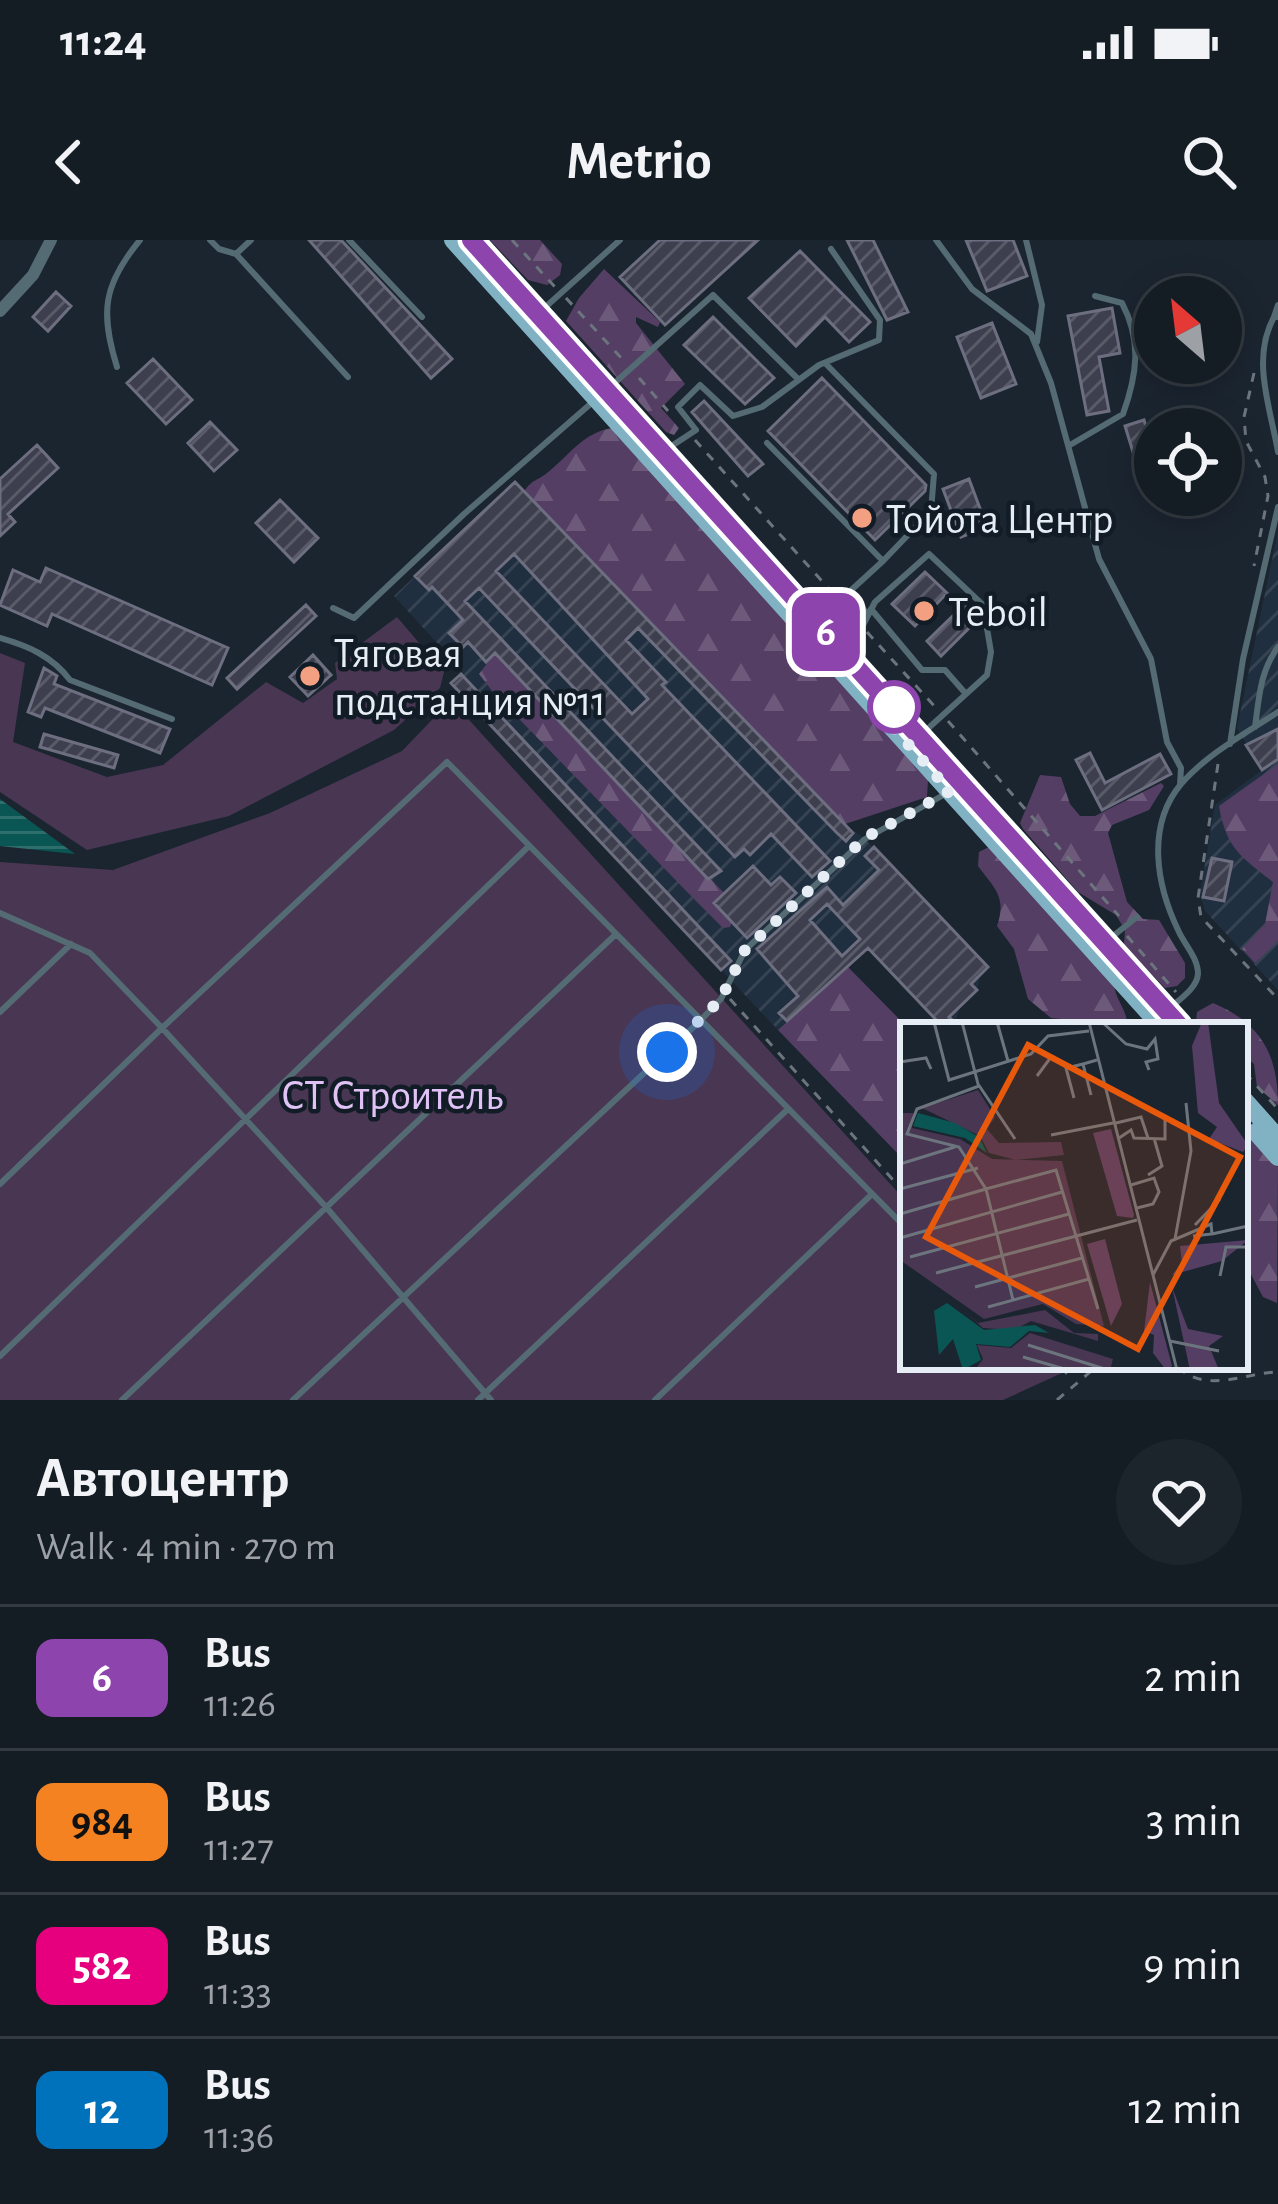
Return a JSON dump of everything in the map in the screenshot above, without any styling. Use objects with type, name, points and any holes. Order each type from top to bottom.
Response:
[{"type":"main road","points":[[453,240],[663,452],[1172,1015]]},
{"type":"main road","points":[[471,240],[950,791],[1172,1015]]},
{"type":"main road","points":[[1248,1104],[1276,1134]]},
{"type":"main road","points":[[1248,1123],[1278,1156]]},
{"type":"street","points":[[0,311],[33,275],[51,240]]},
{"type":"lane","points":[[117,367],[104,315],[107,295],[119,265],[140,240]]},
{"type":"lane","points":[[210,240],[219,249],[236,254],[349,376]]},
{"type":"lane","points":[[236,254],[251,240]]},
{"type":"lane","points":[[349,240],[422,317]]},
{"type":"lane","points":[[538,314],[620,240]]},
{"type":"lane","points":[[936,240],[972,289],[1031,334],[1037,347],[1099,559],[1150,659],[1167,742],[1181,768],[1180,785]]},
{"type":"lane","points":[[1026,240],[1042,305],[1037,347]]},
{"type":"lane","points":[[663,452],[696,430],[678,407],[700,385],[733,416],[762,407],[825,363],[879,340],[880,320],[831,249]]},
{"type":"lane","points":[[333,608],[354,618],[464,514],[713,295],[799,380]]},
{"type":"lane","points":[[1068,446],[1123,414],[1137,376],[1134,325],[1122,303],[1095,296]]},
{"type":"lane","points":[[1278,305],[1263,337],[1261,355],[1278,452]]},
{"type":"lane","points":[[825,363],[934,474],[931,511],[848,593],[922,670],[945,670],[966,694]]},
{"type":"lane","points":[[766,443],[884,561]]},
{"type":"lane","points":[[1230,744],[1243,658],[1278,507]]},
{"type":"lane","points":[[834,642],[862,627],[870,612],[929,554],[982,605],[991,652],[987,675],[920,736]]},
{"type":"lane","points":[[0,638],[31,647],[60,666],[70,680],[172,719]]},
{"type":"lane","points":[[1255,727],[1262,680],[1278,647]]},
{"type":"lane","points":[[1172,1015],[1198,976],[1166,899],[1158,837],[1164,810],[1180,785],[1278,712]]},
{"type":"lane","points":[[0,1184],[447,762],[900,1222]]},
{"type":"lane","points":[[293,1400],[700,1021],[724,993],[745,950],[865,838],[950,791]]},
{"type":"lane","points":[[0,1356],[529,846]]},
{"type":"lane","points":[[0,913],[90,953],[326,1208],[488,1397]]},
{"type":"lane","points":[[1105,943],[1137,916]]},
{"type":"lane","points":[[122,1400],[615,934]]},
{"type":"lane","points":[[0,1012],[71,944]]},
{"type":"lane","points":[[478,1400],[488,1397],[788,1109]]},
{"type":"lane","points":[[655,1400],[872,1194]]},
{"type":"path","points":[[512,240],[1117,910],[1124,933],[1172,1015]]},
{"type":"path","points":[[1254,369],[1244,417],[1246,441],[1265,477],[1268,496],[1254,563]]},
{"type":"path","points":[[1220,752],[1198,898],[1201,917],[1278,999]]},
{"type":"path","points":[[724,993],[900,1188]]},
{"type":"path","points":[[1248,1076],[1278,1109]]},
{"type":"path","points":[[1064,1370],[1074,1382]]},
{"type":"path","points":[[1057,1400],[1092,1370]]},
{"type":"path","points":[[1181,1370],[1213,1384],[1244,1374],[1278,1372]]},
{"type":"shaded area","points":[[515,482],[988,967],[955,1022],[938,1022],[868,948],[778,1030],[451,683],[463,671],[394,596]]},
{"type":"shaded area","points":[[1278,531],[1278,990],[1205,911],[1200,893],[1215,805],[1262,770],[1237,728]]},
{"type":"shaded area","points":[[0,799],[75,854],[0,846]]},
{"type":"green space","points":[[490,240],[540,240],[562,264],[560,275],[547,285],[528,280]]},
{"type":"green space","points":[[604,269],[660,322],[658,327],[636,317],[685,384],[661,408],[679,428],[674,435],[666,432],[566,321]]},
{"type":"green space","points":[[614,428],[928,779],[927,797],[845,824],[524,492],[585,439]]},
{"type":"green space","points":[[397,617],[444,672],[440,688],[394,730],[229,816],[87,850],[0,792],[0,653],[25,663],[13,742],[107,777],[163,765],[266,682],[303,703],[337,679],[335,663]]},
{"type":"green space","points":[[495,653],[724,893],[715,903],[732,922],[730,927],[723,928],[493,692],[479,674]]},
{"type":"green space","name":"СТ Строитель","points":[[451,700],[900,1195],[900,1370],[1062,1373],[1003,1400],[0,1400],[0,862],[113,870],[270,813],[402,751]]},
{"type":"green space","points":[[1278,764],[1278,941],[1255,963],[1242,949],[1265,924],[1273,882],[1237,850],[1219,806]]},
{"type":"green space","points":[[1040,775],[1061,777],[1070,804],[1080,816],[1095,816],[1161,783],[1164,786],[1149,810],[1112,825],[1108,833],[1127,902],[1143,919],[1159,920],[1185,963],[1185,978],[1177,986],[1165,988],[1124,945],[1125,930],[1116,915],[1078,892],[1023,829],[1020,823]]},
{"type":"green space","points":[[989,847],[1114,983],[1126,1022],[1051,1018],[1028,999],[1014,949],[997,926],[998,894],[978,866],[979,852]]},
{"type":"green space","points":[[848,967],[902,1022],[900,1156],[778,1030]]},
{"type":"green space","points":[[1213,1003],[1245,1022],[1196,1022],[1197,1012]]},
{"type":"green space","points":[[1248,1025],[1270,1056],[1278,1105],[1257,1087],[1254,1064],[1248,1059]]},
{"type":"green space","points":[[1248,1133],[1278,1167],[1277,1303],[1263,1297],[1248,1269]]},
{"type":"building","points":[[309,240],[341,240],[452,359],[431,378]]},
{"type":"building","points":[[660,240],[758,240],[665,325],[620,277]]},
{"type":"building","points":[[847,240],[873,240],[908,312],[887,320]]},
{"type":"building","points":[[966,240],[1013,240],[1027,276],[987,291]]},
{"type":"building","points":[[800,251],[870,322],[849,342],[825,317],[796,346],[749,298]]},
{"type":"building","points":[[56,292],[71,306],[48,331],[33,317]]},
{"type":"building","points":[[1112,308],[1120,353],[1099,357],[1109,411],[1087,415],[1068,316]]},
{"type":"building","points":[[713,317],[774,378],[745,404],[684,345]]},
{"type":"building","points":[[992,323],[1016,384],[981,398],[957,337]]},
{"type":"building","points":[[153,359],[192,400],[166,424],[127,383]]},
{"type":"building","points":[[822,378],[926,485],[875,540],[768,431]]},
{"type":"building","points":[[704,401],[763,464],[748,476],[692,412]]},
{"type":"building","points":[[210,422],[237,450],[214,471],[188,443]]},
{"type":"building","points":[[1134,423],[1134,455],[1125,426]]},
{"type":"building","points":[[37,445],[58,468],[8,514],[15,522],[0,536],[0,479]]},
{"type":"building","points":[[969,479],[987,527],[961,537],[943,489]]},
{"type":"building","points":[[515,482],[853,833],[846,841],[837,833],[638,628],[626,640],[666,682],[662,685],[830,861],[812,877],[771,834],[750,855],[744,849],[735,857],[479,588],[465,601],[721,871],[708,879],[495,653],[486,662],[468,642],[463,647],[449,633],[463,620],[415,576]],"holes":[[[514,554],[648,699],[632,714],[496,571]]]},
{"type":"building","points":[[280,500],[318,538],[294,562],[256,523]]},
{"type":"building","points":[[46,568],[228,648],[212,685],[52,614],[47,626],[0,605],[13,570],[40,582]]},
{"type":"building","points":[[925,572],[947,593],[915,626],[892,604]]},
{"type":"building","points":[[966,603],[978,619],[941,656],[927,641]]},
{"type":"building","points":[[306,605],[316,616],[237,689],[227,678]]},
{"type":"building","name":"Тяговая подстанция №11","points":[[313,655],[331,675],[308,696],[290,677]]},
{"type":"building","points":[[44,668],[57,676],[54,684],[170,729],[160,753],[45,708],[41,717],[28,712]]},
{"type":"building","points":[[461,674],[731,961],[721,970],[451,683]]},
{"type":"building","points":[[1278,729],[1278,759],[1262,770],[1246,745]]},
{"type":"building","points":[[44,734],[118,755],[114,768],[40,747]]},
{"type":"building","points":[[1090,753],[1105,783],[1160,754],[1171,774],[1102,810],[1076,760]]},
{"type":"building","points":[[874,847],[988,967],[971,984],[977,990],[949,1017],[954,1022],[938,1022],[868,948],[787,1021],[779,1013],[798,996],[757,949],[827,887],[843,905],[879,870],[865,856]],"holes":[[[827,904],[860,939],[842,956],[810,920]]]},
{"type":"building","points":[[1212,858],[1232,862],[1224,901],[1203,897]]},
{"type":"building","points":[[753,866],[771,885],[780,877],[796,893],[747,938],[714,903]]},
{"type":"bus line","name":"6","points":[[471,240],[1176,1022]]},
{"type":"place","name":"Тойота Центр","points":[[862,518]]},
{"type":"place","name":"Teboil","points":[[924,611]]},
{"type":"place","name":"Тяговая подстанция №11","points":[[310,676]]},
{"type":"route","points":[[667,1052],[721,999],[745,950],[865,838],[950,791],[884,717],[894,707]]}]
